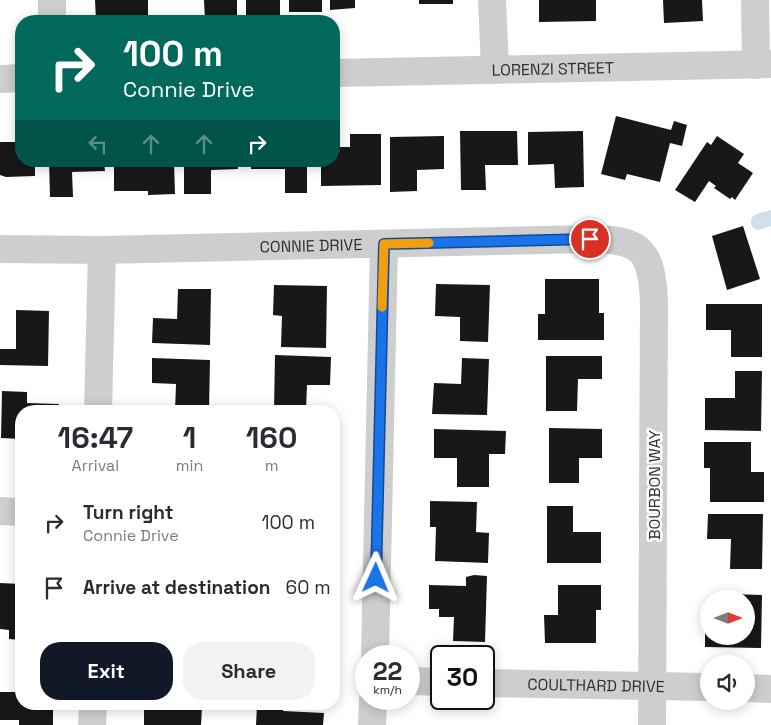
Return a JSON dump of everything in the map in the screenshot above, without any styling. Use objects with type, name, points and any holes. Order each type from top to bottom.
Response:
[{"type":"street","points":[[52,0],[52,15]]},
{"type":"street","points":[[492,0],[495,69]]},
{"type":"street","points":[[755,0],[763,64]]},
{"type":"street","name":"LORENZI STREET","points":[[340,72],[763,64]]},
{"type":"street","points":[[0,79],[15,78]]},
{"type":"street","name":"CONNIE DRIVE","points":[[0,249],[102,250],[604,239],[623,241],[639,248]]},
{"type":"street","points":[[375,645],[384,244]]},
{"type":"street","name":"BOURBON WAY","points":[[639,248],[648,260],[654,285],[652,725]]},
{"type":"street","points":[[98,405],[102,250]]},
{"type":"street","points":[[0,511],[15,512]]},
{"type":"street","name":"COULTHARD DRIVE","points":[[495,683],[700,687]]},
{"type":"street","points":[[755,688],[771,688]]},
{"type":"street","points":[[92,725],[93,710]]},
{"type":"street","points":[[372,725],[373,710]]},
{"type":"water","points":[[771,210],[771,226],[759,230],[754,229],[751,224],[752,218],[755,215]]},
{"type":"building","points":[[95,0],[148,0],[148,15],[96,15]]},
{"type":"building","points":[[204,0],[237,0],[237,15],[205,15]]},
{"type":"building","points":[[246,0],[280,0],[280,15],[246,15]]},
{"type":"building","points":[[289,0],[322,0],[322,12],[289,12]]},
{"type":"building","points":[[330,0],[355,0],[355,8],[330,10]]},
{"type":"building","points":[[419,0],[453,0],[453,4],[419,4]]},
{"type":"building","points":[[539,0],[596,0],[596,21],[539,22]]},
{"type":"building","points":[[663,0],[702,0],[703,21],[664,23]]},
{"type":"building","points":[[616,116],[671,130],[674,121],[687,125],[682,146],[670,143],[660,182],[627,174],[625,180],[601,174]]},
{"type":"building","points":[[460,131],[517,131],[518,165],[485,165],[486,190],[461,190]]},
{"type":"building","points":[[583,131],[584,187],[555,188],[554,164],[528,165],[528,132]]},
{"type":"building","points":[[350,134],[381,134],[381,185],[321,186],[321,167],[340,167],[340,147],[350,147]]},
{"type":"building","points":[[444,136],[444,169],[417,170],[417,191],[390,192],[390,137]]},
{"type":"building","points":[[717,136],[744,154],[738,163],[753,173],[735,200],[732,197],[730,199],[714,188],[716,186],[709,181],[695,202],[675,190],[707,142],[711,145]]},
{"type":"building","points":[[0,142],[15,142],[15,167],[35,167],[35,176],[6,177],[0,175]]},
{"type":"building","points":[[49,167],[105,167],[105,171],[72,172],[73,197],[50,197]]},
{"type":"building","points":[[114,167],[174,167],[175,194],[148,195],[148,191],[114,191]]},
{"type":"building","points":[[184,167],[238,167],[238,169],[211,170],[211,194],[184,194]]},
{"type":"building","points":[[251,167],[307,167],[307,193],[285,193],[285,169],[251,169]]},
{"type":"building","points":[[743,226],[760,279],[727,290],[712,236]]},
{"type":"building","points":[[545,279],[599,279],[599,313],[604,313],[604,340],[538,340],[538,314],[545,314]]},
{"type":"building","points":[[436,284],[490,285],[488,342],[460,341],[460,317],[435,316]]},
{"type":"building","points":[[274,285],[327,286],[326,348],[281,347],[282,316],[273,315]]},
{"type":"building","points":[[178,289],[211,289],[210,345],[152,343],[153,318],[177,319]]},
{"type":"building","points":[[706,304],[762,304],[762,357],[731,357],[731,330],[706,330]]},
{"type":"building","points":[[16,310],[49,311],[48,366],[0,365],[0,349],[16,349]]},
{"type":"building","points":[[275,355],[331,357],[330,385],[307,385],[306,405],[274,405]]},
{"type":"building","points":[[546,356],[602,356],[602,379],[578,379],[577,411],[546,411]]},
{"type":"building","points":[[152,358],[210,360],[209,405],[175,405],[176,384],[152,383]]},
{"type":"building","points":[[462,358],[489,359],[487,415],[432,414],[434,383],[461,384]]},
{"type":"building","points":[[735,371],[762,371],[761,431],[705,430],[705,398],[735,398]]},
{"type":"building","points":[[2,391],[27,392],[27,403],[59,404],[15,405],[15,439],[1,438]]},
{"type":"building","points":[[549,428],[602,429],[602,458],[579,458],[579,483],[549,483]]},
{"type":"building","points":[[434,429],[506,431],[505,454],[489,454],[489,487],[457,487],[457,458],[434,458]]},
{"type":"building","points":[[704,442],[751,442],[751,472],[764,472],[764,502],[710,502],[710,468],[704,468]]},
{"type":"building","points":[[430,501],[477,502],[476,532],[489,533],[488,563],[435,561],[436,527],[430,527]]},
{"type":"building","points":[[547,506],[573,506],[573,532],[601,532],[601,563],[547,563]]},
{"type":"building","points":[[708,514],[763,514],[762,569],[730,569],[731,539],[707,539]]},
{"type":"building","points":[[474,575],[487,576],[485,642],[453,641],[454,617],[439,617],[439,609],[429,609],[429,585],[466,586],[466,577]]},
{"type":"building","points":[[0,583],[15,584],[15,640],[9,639],[9,630],[0,629]]},
{"type":"building","points":[[558,585],[601,585],[601,610],[596,610],[596,643],[545,643],[544,615],[558,615]]},
{"type":"building","points":[[755,595],[762,595],[761,648],[705,647],[705,645],[755,645]]},
{"type":"building","points":[[0,692],[15,692],[15,710],[53,710],[53,725],[19,725],[19,720],[0,720]]},
{"type":"building","points":[[144,710],[202,710],[201,725],[144,725]]},
{"type":"building","points":[[257,710],[324,713],[323,725],[256,725]]},
{"type":"slow traffic","points":[[382,307],[384,244],[429,243]]},
{"type":"route","points":[[376,578],[384,244],[590,239]]}]
